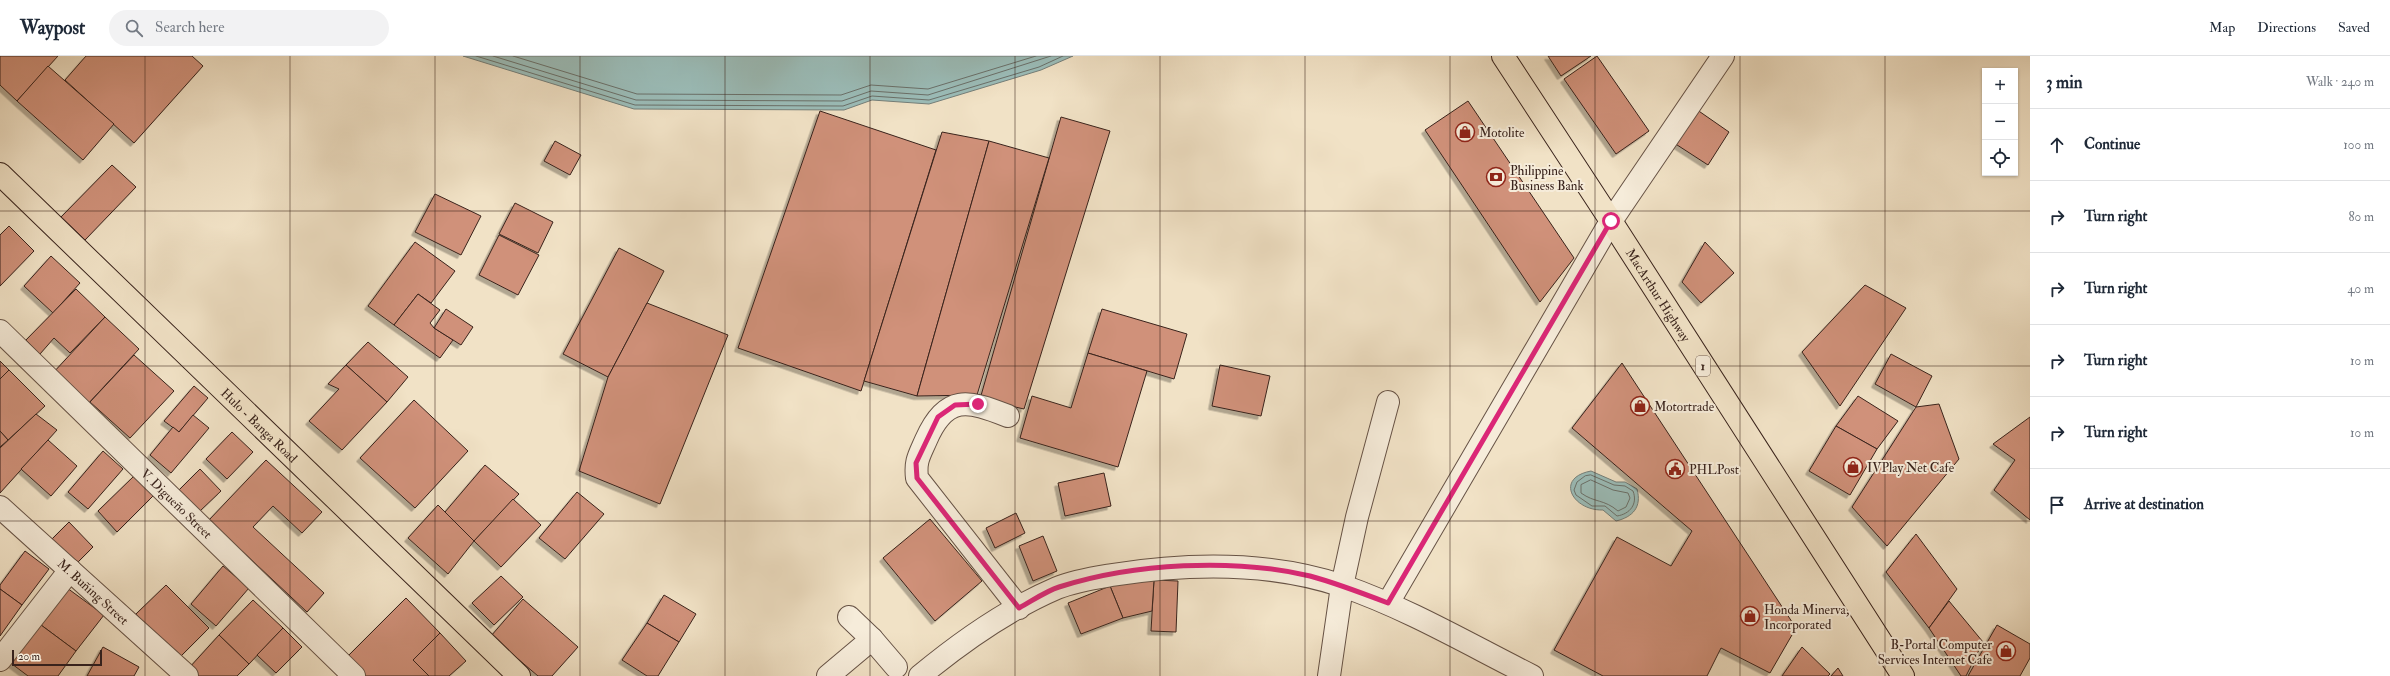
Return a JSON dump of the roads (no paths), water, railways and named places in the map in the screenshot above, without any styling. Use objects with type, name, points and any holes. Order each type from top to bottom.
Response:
[{"type":"main road","name":"MacArthur Highway","points":[[1503,56],[1611,221],[1903,676]]},
{"type":"main road","name":"Hulo - Banga Road","points":[[0,174],[519,676]]},
{"type":"street","points":[[1388,603],[1611,221],[1723,56]]},
{"type":"street","name":"V. Digueño Street","points":[[0,331],[354,676]]},
{"type":"street","points":[[1329,676],[1342,586],[1357,517],[1388,402]]},
{"type":"street","points":[[1008,416],[978,404],[955,405],[938,417],[916,463],[917,478],[1019,608]]},
{"type":"street","name":"M. Buñing Street","points":[[0,507],[70,570],[177,672]]},
{"type":"street","points":[[920,676],[974,635],[1058,587],[1091,579],[1177,567],[1215,566],[1259,569],[1309,576],[1342,586],[1388,603],[1532,676]]},
{"type":"street","points":[[0,660],[70,570]]},
{"type":"street","points":[[849,617],[872,639],[896,667]]},
{"type":"street","points":[[828,676],[872,639]]},
{"type":"water","points":[[463,56],[1073,56],[1041,70],[929,104],[872,100],[844,110],[634,109]]},
{"type":"water","points":[[1591,471],[1616,482],[1625,482],[1637,489],[1638,501],[1635,510],[1627,517],[1616,521],[1603,510],[1592,509],[1576,500],[1572,494],[1571,487],[1573,480],[1580,475]]},
{"type":"place","name":"Motolite","points":[[1465,132]]},
{"type":"place","name":"Philippine Business Bank","points":[[1496,177]]},
{"type":"place","name":"Motortrade","points":[[1640,406]]},
{"type":"place","name":"IVPlay Net Cafe","points":[[1853,467]]},
{"type":"place","name":"PHLPost","points":[[1675,469]]},
{"type":"place","name":"Honda Minerva, Incorporated","points":[[1750,616]]},
{"type":"place","name":"B-Portal Computer Services Internet Cafe","points":[[2006,651]]}]
